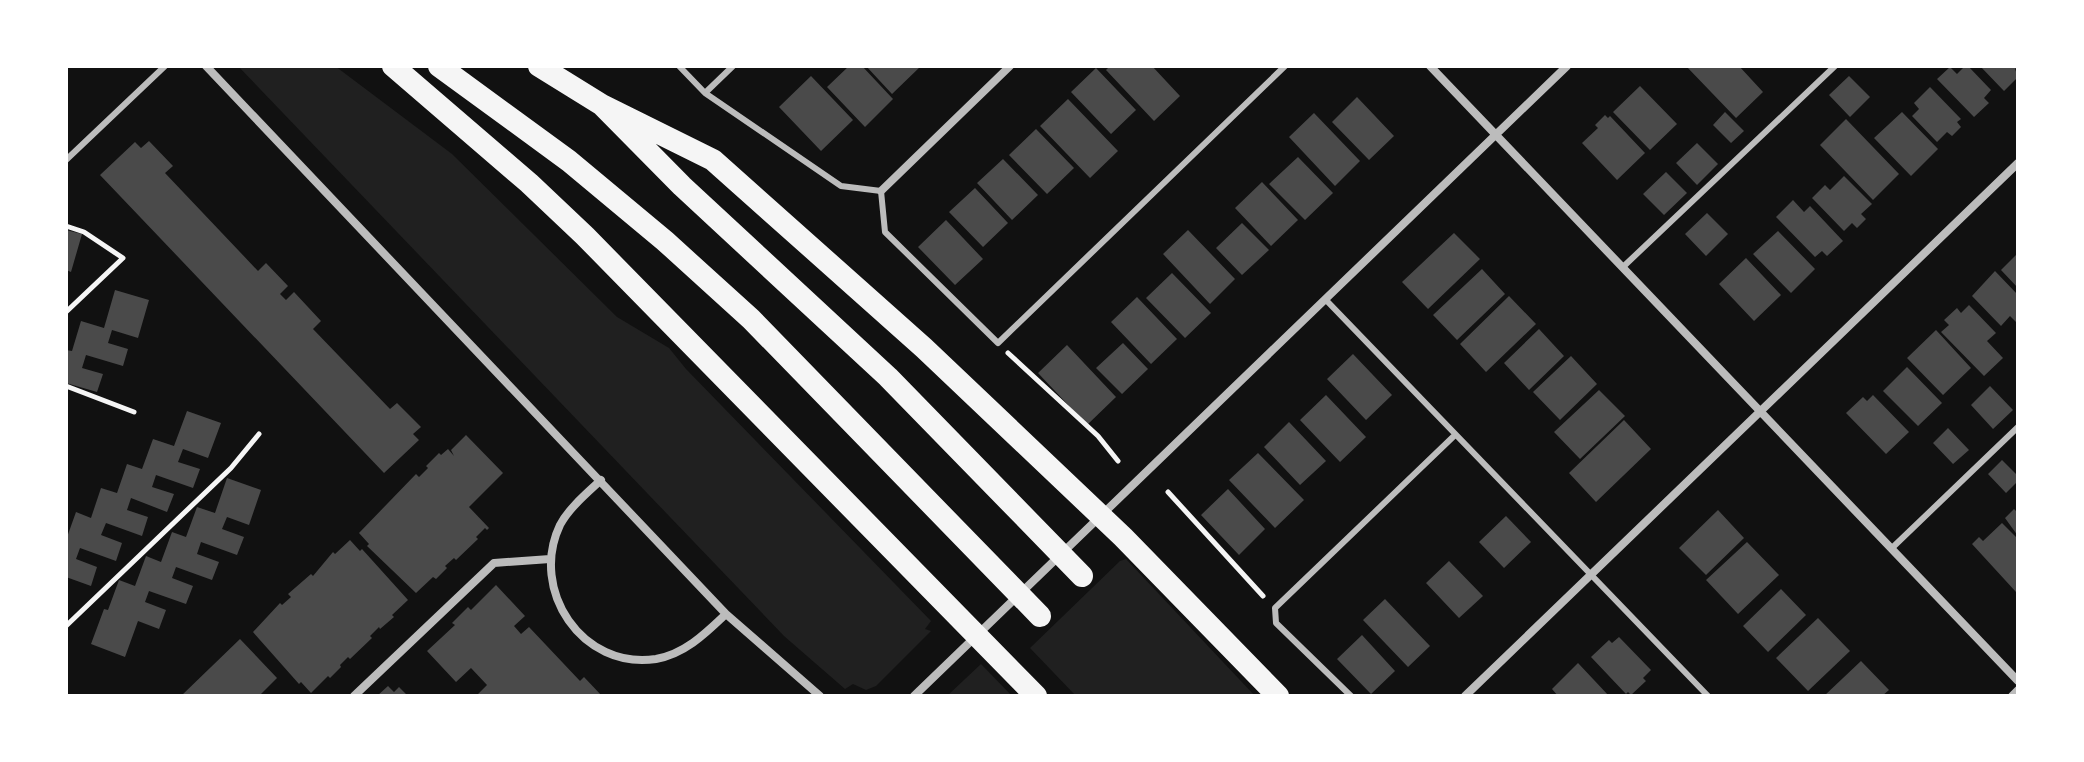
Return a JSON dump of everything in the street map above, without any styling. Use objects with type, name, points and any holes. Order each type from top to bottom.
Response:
[{"type":"highway","points":[[393,66],[585,236],[1036,696]]},
{"type":"highway","points":[[439,66],[569,161],[665,241],[751,319],[1040,616]]},
{"type":"highway","points":[[539,66],[602,105],[713,160],[924,348],[1112,526],[1278,696]]},
{"type":"highway","points":[[602,105],[682,186],[888,377],[1082,576]]},
{"type":"street","points":[[206,66],[726,614],[820,696]]},
{"type":"street","points":[[881,191],[1010,66]]},
{"type":"street","points":[[1430,66],[2018,681]]},
{"type":"street","points":[[914,696],[1567,66]]},
{"type":"street","points":[[1465,696],[2018,163]]},
{"type":"street","points":[[601,480],[561,524],[550,559],[553,594],[571,626],[594,647],[624,658],[655,659],[685,649],[726,614]]},
{"type":"street","points":[[354,696],[494,563],[550,559]]},
{"type":"street","points":[[2012,696],[2018,690]]},
{"type":"lane","points":[[66,160],[165,66]]},
{"type":"lane","points":[[679,66],[705,93],[841,186],[881,191],[885,232],[998,343],[1285,66]]},
{"type":"lane","points":[[705,93],[733,66]]},
{"type":"lane","points":[[1624,266],[1835,66]]},
{"type":"lane","points":[[1325,299],[1708,696]]},
{"type":"lane","points":[[1892,548],[2018,427]]},
{"type":"lane","points":[[1351,696],[1276,623],[1275,608],[1455,435]]},
{"type":"path","points":[[66,226],[84,232],[123,258],[66,312]]},
{"type":"path","points":[[998,343],[1098,436],[1118,461]]},
{"type":"path","points":[[66,386],[134,412]]},
{"type":"path","points":[[66,626],[231,468],[259,434]]},
{"type":"path","points":[[1168,492],[1275,608]]},
{"type":"shaded area","points":[[238,66],[335,66],[452,154],[617,317],[669,348],[931,621],[925,629],[931,631],[876,686],[866,690],[853,684],[845,689],[784,636]]},
{"type":"shaded area","points":[[1126,559],[1255,696],[1076,696],[1030,648],[1120,561]]},
{"type":"shaded area","points":[[981,664],[1012,696],[947,696]]},
{"type":"building","points":[[849,66],[862,66],[893,99],[865,127],[827,87]]},
{"type":"building","points":[[866,66],[921,66],[892,94]]},
{"type":"building","points":[[1110,66],[1152,66],[1180,96],[1154,121],[1106,70]]},
{"type":"building","points":[[1686,66],[1739,66],[1763,92],[1736,118]]},
{"type":"building","points":[[1965,66],[1991,90],[1984,98],[1989,103],[1974,117],[1937,79],[1950,67],[1957,74]]},
{"type":"building","points":[[1980,66],[2018,66],[2015,69],[2018,77],[2004,91]]},
{"type":"building","points":[[1096,68],[1136,110],[1111,134],[1071,92]]},
{"type":"building","points":[[811,76],[853,120],[821,151],[779,107]]},
{"type":"building","points":[[1849,76],[1870,97],[1850,117],[1829,95]]},
{"type":"building","points":[[1640,86],[1677,124],[1650,150],[1613,112]]},
{"type":"building","points":[[1930,87],[1961,119],[1957,122],[1961,127],[1952,136],[1947,132],[1937,142],[1912,116],[1919,109],[1914,103]]},
{"type":"building","points":[[1357,97],[1394,136],[1369,160],[1332,122]]},
{"type":"building","points":[[1068,99],[1118,151],[1090,178],[1040,126]]},
{"type":"building","points":[[1725,112],[1744,131],[1731,143],[1713,125]]},
{"type":"building","points":[[1902,112],[1938,149],[1911,176],[1874,138]]},
{"type":"building","points":[[1314,113],[1360,161],[1335,186],[1289,137]]},
{"type":"building","points":[[1605,115],[1610,116],[1645,153],[1617,180],[1582,143],[1598,128],[1595,125]]},
{"type":"building","points":[[1846,119],[1899,174],[1873,200],[1820,145]]},
{"type":"building","points":[[1036,129],[1074,168],[1047,194],[1009,155]]},
{"type":"building","points":[[149,141],[173,166],[165,173],[258,271],[266,263],[288,286],[280,294],[286,300],[294,292],[321,321],[313,329],[390,409],[397,403],[421,427],[413,434],[419,440],[384,473],[100,175],[135,142],[141,148]]},
{"type":"building","points":[[1697,143],[1718,164],[1697,185],[1676,163]]},
{"type":"building","points":[[1298,157],[1333,193],[1305,220],[1269,184]]},
{"type":"building","points":[[1003,159],[1038,195],[1012,220],[977,183]]},
{"type":"building","points":[[1666,172],[1687,193],[1664,215],[1643,194]]},
{"type":"building","points":[[1844,176],[1872,204],[1861,214],[1866,219],[1857,228],[1852,223],[1844,231],[1812,198],[1825,185],[1830,190]]},
{"type":"building","points":[[1262,182],[1298,220],[1271,246],[1235,208]]},
{"type":"building","points":[[975,188],[1008,223],[983,247],[949,212]]},
{"type":"building","points":[[1793,200],[1804,212],[1810,206],[1843,241],[1827,256],[1822,251],[1815,257],[1776,217]]},
{"type":"building","points":[[1707,213],[1728,234],[1706,256],[1685,234]]},
{"type":"building","points":[[946,220],[983,259],[955,285],[918,247]]},
{"type":"building","points":[[1242,223],[1269,250],[1242,275],[1216,248]]},
{"type":"building","points":[[66,230],[82,234],[71,272],[66,270]]},
{"type":"building","points":[[1188,230],[1235,279],[1210,304],[1163,254]]},
{"type":"building","points":[[1778,231],[1815,269],[1791,293],[1753,254]]},
{"type":"building","points":[[1454,233],[1480,259],[1428,309],[1402,282]]},
{"type":"building","points":[[2018,253],[2018,288],[2001,270]]},
{"type":"building","points":[[1746,258],[1781,295],[1754,321],[1719,284]]},
{"type":"building","points":[[1482,269],[1505,294],[1457,340],[1433,315]]},
{"type":"building","points":[[1995,271],[2018,295],[2018,324],[2010,316],[2001,326],[1972,296]]},
{"type":"building","points":[[1172,273],[1211,313],[1185,338],[1146,298]]},
{"type":"building","points":[[115,290],[149,300],[138,338],[112,330],[108,343],[128,349],[123,366],[86,355],[82,368],[103,374],[97,392],[66,383],[66,350],[72,351],[81,321],[104,328]]},
{"type":"building","points":[[1509,296],[1536,324],[1486,372],[1460,344]]},
{"type":"building","points":[[1137,297],[1177,339],[1151,364],[1111,322]]},
{"type":"building","points":[[1969,305],[1996,333],[1987,341],[2003,358],[1984,376],[1941,332],[1949,325],[1944,320],[1957,308],[1961,313]]},
{"type":"building","points":[[1539,329],[1564,356],[1529,390],[1504,363]]},
{"type":"building","points":[[1936,330],[1971,368],[1943,395],[1907,358]]},
{"type":"building","points":[[1123,343],[1148,369],[1122,394],[1096,368]]},
{"type":"building","points":[[1067,345],[1116,397],[1087,425],[1038,373]]},
{"type":"building","points":[[1353,354],[1392,395],[1366,420],[1327,379]]},
{"type":"building","points":[[1571,356],[1597,384],[1560,420],[1533,392]]},
{"type":"building","points":[[1907,367],[1942,403],[1918,426],[1883,391]]},
{"type":"building","points":[[1990,386],[2013,410],[1993,429],[1971,405]]},
{"type":"building","points":[[1599,390],[1625,416],[1580,459],[1554,432]]},
{"type":"building","points":[[1326,395],[1366,437],[1340,462],[1300,420]]},
{"type":"building","points":[[1873,395],[1909,432],[1886,454],[1846,413],[1863,397],[1867,401]]},
{"type":"building","points":[[187,411],[221,423],[208,458],[183,449],[178,462],[200,469],[193,488],[156,475],[152,487],[174,494],[167,512],[131,498],[127,510],[148,517],[142,536],[106,523],[101,535],[122,543],[116,561],[80,548],[76,559],[97,567],[91,586],[66,577],[66,540],[76,512],[91,518],[101,488],[117,493],[127,464],[142,469],[153,439],[174,446]]},
{"type":"building","points":[[1624,420],[1651,449],[1596,502],[1569,473]]},
{"type":"building","points":[[1289,422],[1326,461],[1300,485],[1264,447]]},
{"type":"building","points":[[1948,428],[1969,450],[1953,464],[1933,443]]},
{"type":"building","points":[[466,435],[503,473],[469,507],[489,528],[485,528],[456,560],[454,558],[445,566],[447,568],[436,579],[433,577],[416,593],[367,546],[369,544],[359,533],[416,474],[419,477],[428,468],[426,466],[439,453],[441,455],[448,449],[454,456],[451,450]]},
{"type":"building","points":[[1258,453],[1304,500],[1275,528],[1229,480]]},
{"type":"building","points":[[2002,460],[2018,476],[2018,481],[2006,493],[1988,474]]},
{"type":"building","points":[[227,478],[261,490],[249,525],[227,517],[222,529],[244,537],[237,555],[201,542],[197,554],[219,562],[212,580],[176,567],[172,578],[193,586],[186,604],[149,591],[145,602],[166,610],[159,629],[138,621],[125,657],[91,644],[119,580],[135,586],[146,556],[161,562],[172,532],[186,537],[197,507],[215,513]]},
{"type":"building","points":[[1228,489],[1265,529],[1239,555],[1201,515]]},
{"type":"building","points":[[2014,509],[2018,513],[2018,536],[2005,518]]},
{"type":"building","points":[[1718,510],[1744,538],[1706,575],[1679,548]]},
{"type":"building","points":[[1506,516],[1531,542],[1504,568],[1479,542]]},
{"type":"building","points":[[2002,523],[2018,539],[2016,592],[1972,544],[1979,537],[1983,541]]},
{"type":"building","points":[[350,540],[408,600],[392,615],[394,617],[379,627],[370,636],[372,638],[311,693],[301,682],[299,684],[253,632],[280,603],[282,605],[291,597],[288,594],[311,574],[313,576],[333,552],[335,554]]},
{"type":"building","points":[[1747,542],[1779,575],[1738,614],[1706,580]]},
{"type":"building","points":[[1449,561],[1483,596],[1459,618],[1426,583]]},
{"type":"building","points":[[496,585],[525,616],[514,626],[521,634],[529,627],[580,681],[584,677],[602,696],[476,696],[487,685],[471,668],[456,682],[427,651],[455,625],[452,623],[468,607],[471,610]]},
{"type":"building","points":[[1781,589],[1806,615],[1768,652],[1743,626]]},
{"type":"building","points":[[1385,599],[1430,646],[1408,667],[1363,620]]},
{"type":"building","points":[[1818,618],[1850,651],[1808,691],[1776,658]]},
{"type":"building","points":[[1362,635],[1395,671],[1371,694],[1337,659]]},
{"type":"building","points":[[1619,637],[1651,670],[1643,678],[1646,681],[1631,695],[1626,694],[1591,657],[1609,640],[1612,643]]},
{"type":"building","points":[[240,639],[277,678],[261,694],[264,696],[181,696]]},
{"type":"building","points":[[1861,661],[1889,690],[1882,696],[1824,696]]},
{"type":"building","points":[[1578,663],[1609,696],[1558,696],[1552,689]]},
{"type":"building","points":[[388,686],[394,692],[399,687],[408,696],[377,696]]}]
